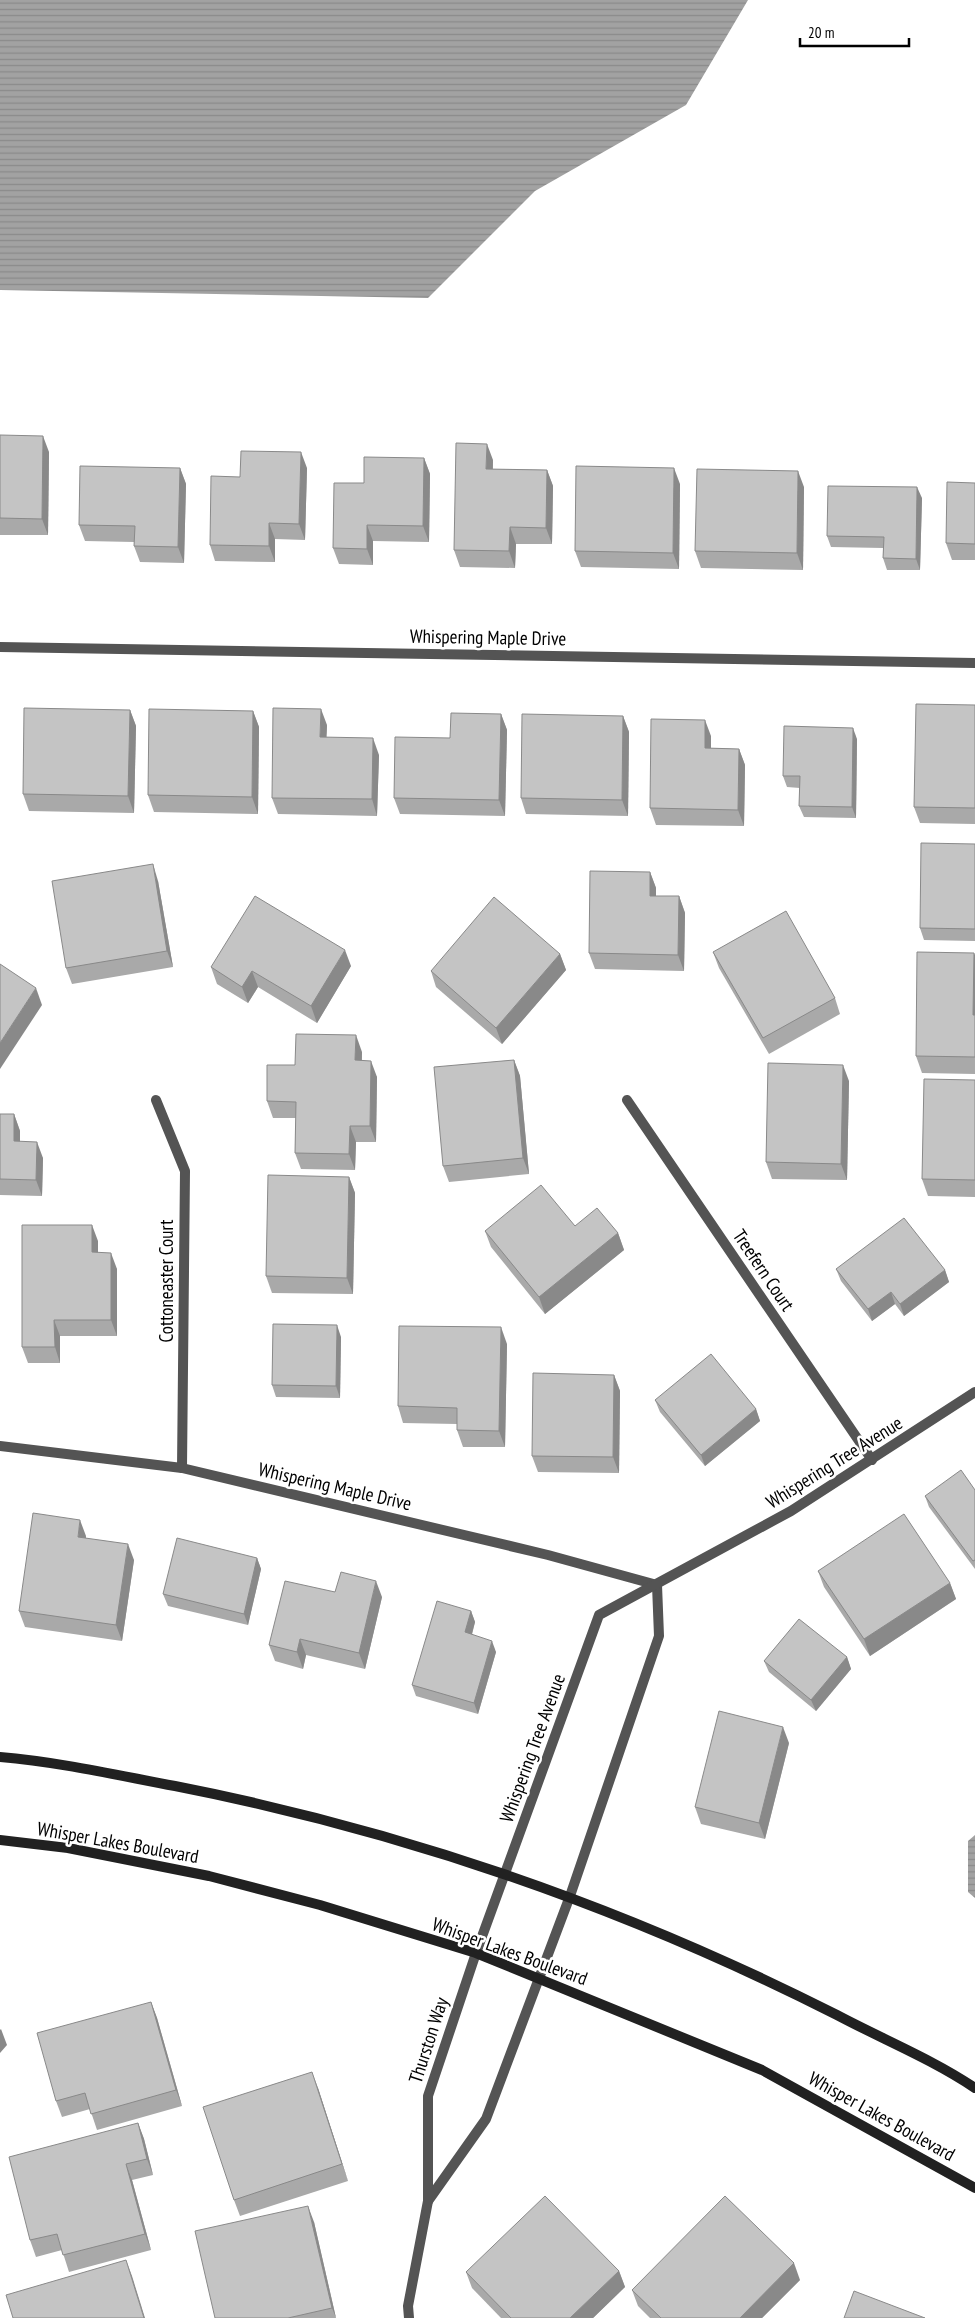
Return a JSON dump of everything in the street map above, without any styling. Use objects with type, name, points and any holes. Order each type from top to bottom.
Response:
[{"type":"street","name":"Whispering Maple Drive","points":[[0,647],[975,663]]},
{"type":"street","name":"Cottoneaster Court","points":[[156,1100],[185,1171],[182,1468]]},
{"type":"street","name":"Treefern Court","points":[[628,1100],[872,1460]]},
{"type":"street","name":"Whispering Tree Avenue","points":[[476,1953],[599,1615],[792,1511],[975,1392]]},
{"type":"street","name":"Whispering Maple Drive","points":[[0,1446],[182,1468],[548,1555],[657,1585]]},
{"type":"street","points":[[539,1978],[570,1896],[659,1636],[657,1585]]},
{"type":"street","points":[[0,1757],[47,1761],[256,1802],[377,1834],[570,1896],[772,1982],[975,2088]]},
{"type":"street","name":"Whisper Lakes Boulevard","points":[[0,1840],[68,1848],[210,1876],[320,1905],[476,1953],[762,2070],[975,2188]]},
{"type":"street","name":"Thurston Way","points":[[409,2318],[408,2306],[428,2201],[428,2096],[476,1953]]},
{"type":"street","name":"Thurston Way","points":[[428,2201],[486,2119],[539,1978]]},
{"type":"shaded area","points":[[0,0],[748,0],[686,105],[535,191],[428,298],[0,290]]},
{"type":"shaded area","points":[[975,1835],[975,1898],[968,1892],[968,1841]]},
{"type":"building","points":[[0,435],[43,436],[42,519],[0,518]]},
{"type":"building","points":[[456,443],[487,444],[486,469],[547,470],[546,528],[510,527],[509,551],[454,550]]},
{"type":"building","points":[[241,451],[301,452],[299,524],[269,523],[269,546],[210,545],[211,476],[240,477]]},
{"type":"building","points":[[364,457],[424,458],[423,526],[367,525],[367,549],[333,548],[334,483],[364,483]]},
{"type":"building","points":[[80,466],[180,468],[178,547],[134,546],[135,526],[79,525]]},
{"type":"building","points":[[576,466],[674,468],[673,553],[575,551]]},
{"type":"building","points":[[697,469],[798,471],[797,553],[695,551]]},
{"type":"building","points":[[947,482],[975,483],[975,544],[946,543]]},
{"type":"building","points":[[828,486],[917,487],[916,559],[883,558],[884,537],[827,536]]},
{"type":"building","points":[[916,704],[975,705],[975,808],[914,807]]},
{"type":"building","points":[[24,708],[130,710],[128,796],[23,794]]},
{"type":"building","points":[[273,708],[321,709],[320,737],[373,738],[372,799],[272,798]]},
{"type":"building","points":[[149,709],[253,711],[252,797],[148,795]]},
{"type":"building","points":[[451,713],[501,714],[499,800],[394,798],[395,737],[450,738]]},
{"type":"building","points":[[522,714],[623,716],[622,800],[521,798]]},
{"type":"building","points":[[651,719],[705,720],[705,748],[739,749],[738,810],[650,808]]},
{"type":"building","points":[[784,726],[853,728],[852,807],[799,806],[800,776],[783,776]]},
{"type":"building","points":[[921,843],[975,844],[975,929],[920,928]]},
{"type":"building","points":[[153,864],[167,951],[66,968],[52,881]]},
{"type":"building","points":[[590,871],[650,872],[650,896],[679,896],[678,955],[589,953]]},
{"type":"building","points":[[255,896],[345,950],[311,1006],[252,971],[242,987],[211,967]]},
{"type":"building","points":[[494,897],[560,954],[496,1028],[431,971]]},
{"type":"building","points":[[786,911],[835,998],[763,1038],[713,952]]},
{"type":"building","points":[[917,952],[974,953],[973,1015],[975,1015],[975,1057],[916,1056]]},
{"type":"building","points":[[0,964],[36,988],[0,1043]]},
{"type":"building","points":[[296,1034],[356,1035],[355,1060],[371,1061],[370,1126],[350,1126],[349,1154],[295,1153],[296,1102],[267,1101],[267,1065],[295,1065]]},
{"type":"building","points":[[514,1060],[523,1158],[443,1166],[434,1067]]},
{"type":"building","points":[[768,1063],[843,1065],[841,1164],[766,1162]]},
{"type":"building","points":[[924,1079],[975,1080],[975,1180],[922,1179]]},
{"type":"building","points":[[0,1114],[14,1114],[14,1141],[37,1142],[36,1180],[0,1179]]},
{"type":"building","points":[[268,1175],[349,1177],[347,1278],[266,1276]]},
{"type":"building","points":[[541,1185],[575,1226],[597,1208],[618,1233],[539,1297],[485,1231]]},
{"type":"building","points":[[904,1218],[945,1270],[900,1304],[891,1292],[868,1309],[836,1269]]},
{"type":"building","points":[[22,1225],[92,1225],[92,1252],[111,1253],[111,1320],[54,1320],[55,1347],[22,1347]]},
{"type":"building","points":[[273,1324],[337,1325],[336,1386],[272,1385]]},
{"type":"building","points":[[399,1326],[501,1327],[499,1431],[457,1430],[457,1408],[398,1406]]},
{"type":"building","points":[[711,1354],[756,1409],[701,1455],[655,1400]]},
{"type":"building","points":[[533,1373],[614,1375],[613,1457],[532,1456]]},
{"type":"building","points":[[961,1470],[975,1490],[975,1560],[973,1561],[925,1496]]},
{"type":"building","points":[[33,1513],[80,1520],[78,1537],[128,1544],[116,1625],[19,1611]]},
{"type":"building","points":[[904,1514],[950,1583],[864,1639],[818,1571]]},
{"type":"building","points":[[177,1538],[257,1558],[244,1614],[163,1594]]},
{"type":"building","points":[[341,1572],[376,1581],[359,1653],[300,1639],[297,1652],[269,1645],[285,1581],[335,1592]]},
{"type":"building","points":[[437,1601],[471,1611],[465,1632],[492,1641],[474,1703],[412,1685]]},
{"type":"building","points":[[799,1619],[847,1657],[811,1700],[764,1661]]},
{"type":"building","points":[[719,1711],[783,1727],[759,1823],[695,1807]]},
{"type":"building","points":[[151,2002],[176,2090],[91,2114],[85,2093],[56,2101],[37,2033]]},
{"type":"building","points":[[312,2072],[342,2164],[234,2200],[203,2107]]},
{"type":"building","points":[[138,2123],[147,2159],[126,2164],[145,2234],[63,2255],[57,2234],[30,2240],[9,2157]]},
{"type":"building","points":[[545,2196],[619,2271],[570,2318],[511,2318],[466,2272]]},
{"type":"building","points":[[725,2196],[794,2263],[740,2318],[661,2318],[632,2290]]},
{"type":"building","points":[[308,2206],[332,2308],[288,2318],[215,2318],[195,2231]]},
{"type":"building","points":[[126,2260],[144,2318],[13,2318],[6,2295]]},
{"type":"building","points":[[854,2291],[925,2318],[844,2318]]}]
